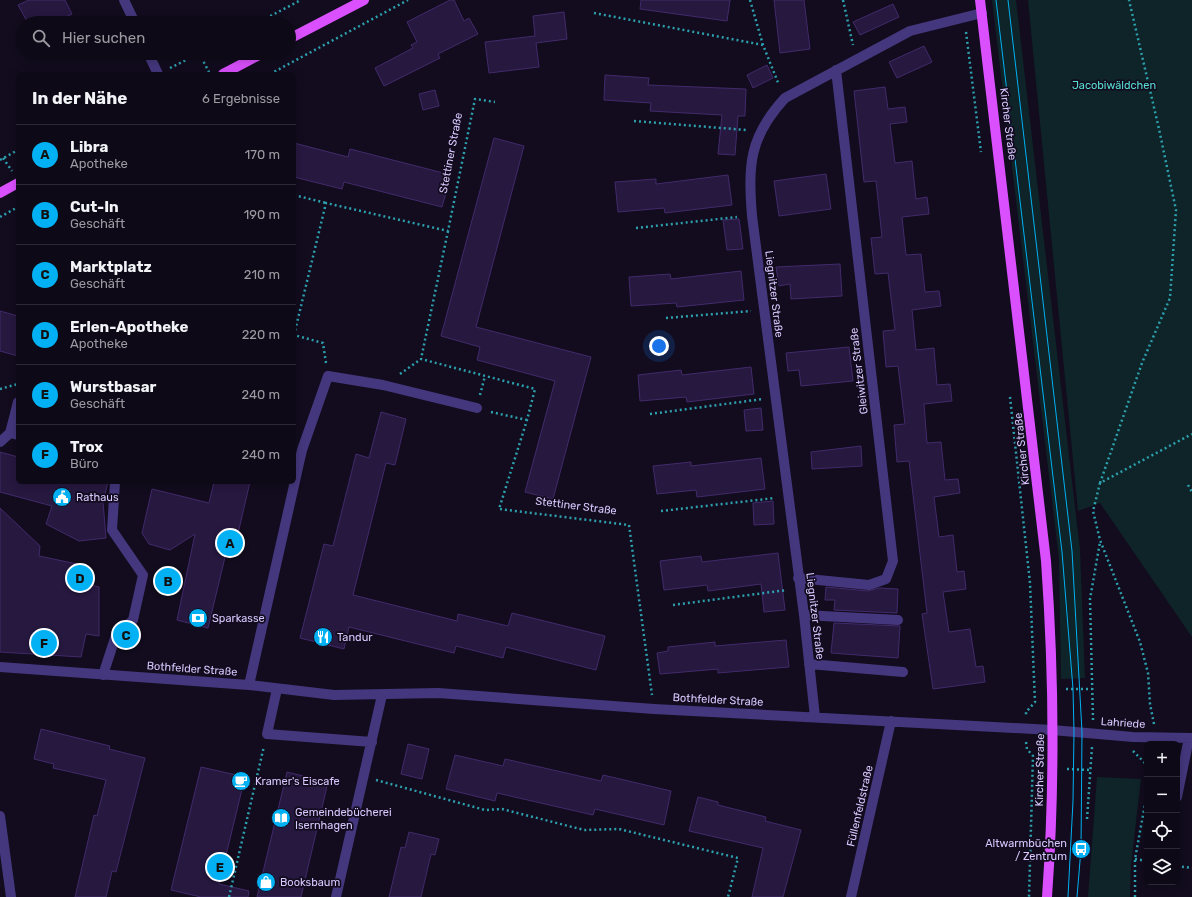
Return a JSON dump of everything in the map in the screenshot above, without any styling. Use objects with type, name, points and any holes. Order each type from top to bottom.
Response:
[{"type":"main road","points":[[296,36],[364,0]]},
{"type":"main road","name":"Kircher Straße","points":[[980,0],[1046,561],[1051,626],[1051,831],[1047,897]]},
{"type":"main road","points":[[227,72],[250,60]]},
{"type":"main road","points":[[0,193],[16,184]]},
{"type":"street","points":[[124,0],[132,16]]},
{"type":"street","name":"Liegnitzer Straße","points":[[815,717],[804,615],[787,496],[752,216],[749,183],[751,157],[760,131],[771,114],[785,98],[910,31],[964,16],[982,13]]},
{"type":"street","points":[[153,60],[162,72]]},
{"type":"street","name":"Gleiwitzer Straße","points":[[799,583],[869,585],[886,579],[893,561],[836,70]]},
{"type":"street","points":[[298,449],[328,376],[383,385],[476,408]]},
{"type":"street","points":[[0,442],[14,434],[16,418]]},
{"type":"street","points":[[103,675],[116,635],[133,620],[143,575],[112,530],[115,484]]},
{"type":"street","points":[[249,685],[291,484]]},
{"type":"street","points":[[804,615],[898,620]]},
{"type":"street","points":[[809,664],[903,672]]},
{"type":"street","name":"Bothfelder Straße","points":[[0,667],[249,685],[334,695],[438,693],[654,709],[1052,730]]},
{"type":"street","points":[[277,689],[267,734],[372,742]]},
{"type":"street","points":[[336,897],[382,695]]},
{"type":"street","name":"Füllenfeldstraße","points":[[851,897],[892,721]]},
{"type":"street","name":"Lahriede","points":[[1052,730],[1190,738]]},
{"type":"street","points":[[1180,783],[1190,738]]},
{"type":"street","points":[[0,816],[11,897]]},
{"type":"path","points":[[270,16],[301,0]]},
{"type":"path","points":[[274,72],[408,0]]},
{"type":"path","points":[[750,0],[763,44],[785,98]]},
{"type":"path","points":[[843,0],[856,59]]},
{"type":"path","points":[[1129,0],[1159,128],[1176,210],[1170,298],[1142,363],[1100,483],[1094,511],[1100,540],[1140,642],[1148,673],[1150,704],[1157,737]]},
{"type":"path","points":[[594,13],[763,44]]},
{"type":"path","points":[[964,16],[982,160]]},
{"type":"path","points":[[162,72],[185,60]]},
{"type":"path","points":[[203,60],[209,72]]},
{"type":"path","name":"Stettiner Straße","points":[[495,102],[474,99],[422,359],[535,389],[500,509],[629,525],[654,709]]},
{"type":"path","points":[[634,121],[760,131]]},
{"type":"path","points":[[0,160],[16,151]]},
{"type":"path","points":[[296,196],[448,231]]},
{"type":"path","points":[[296,327],[326,203]]},
{"type":"path","points":[[0,217],[16,208]]},
{"type":"path","points":[[636,228],[752,216]]},
{"type":"path","points":[[666,318],[764,310]]},
{"type":"path","points":[[296,336],[323,344],[328,376]]},
{"type":"path","points":[[383,385],[422,359]]},
{"type":"path","points":[[485,376],[476,408],[527,420]]},
{"type":"path","points":[[0,389],[16,385]]},
{"type":"path","points":[[1010,396],[1030,582],[1035,682],[1035,702],[1026,712],[1027,749],[1034,756],[1029,897]]},
{"type":"path","points":[[650,414],[775,397]]},
{"type":"path","points":[[1100,483],[1192,434]]},
{"type":"path","points":[[1188,485],[1192,492]]},
{"type":"path","points":[[661,511],[787,496]]},
{"type":"path","points":[[1087,819],[1094,733],[1090,599],[1100,540]]},
{"type":"path","points":[[674,605],[799,583]]},
{"type":"path","points":[[1061,690],[1092,689]]},
{"type":"path","points":[[230,897],[267,734]]},
{"type":"path","points":[[1063,769],[1090,770]]},
{"type":"path","points":[[364,776],[485,810],[502,809],[584,830],[619,829],[738,858],[728,897]]},
{"type":"path","points":[[1135,897],[1136,859],[1144,811]]},
{"type":"path","points":[[1136,859],[1144,860]]},
{"type":"path","points":[[1180,866],[1192,868]]},
{"type":"green space","points":[[992,0],[1016,0],[1080,550],[1085,678],[1061,679],[1059,559]]},
{"type":"green space","name":"Jacobiwäldchen","points":[[1028,0],[1192,0],[1192,637],[1100,503],[1078,511]]},
{"type":"green space","points":[[1097,777],[1141,779],[1131,865],[1130,897],[1088,897]]},
{"type":"building","points":[[29,0],[65,0],[72,14],[68,16],[24,16],[18,5]]},
{"type":"building","points":[[450,0],[454,0],[464,21],[469,18],[478,34],[438,54],[440,58],[384,86],[375,68],[413,48],[411,45],[417,42],[407,22]]},
{"type":"building","points":[[641,0],[730,0],[727,21],[640,9]]},
{"type":"building","points":[[774,0],[804,0],[810,49],[780,53]]},
{"type":"building","points":[[893,4],[899,17],[860,35],[853,22]]},
{"type":"building","points":[[564,12],[567,39],[536,43],[539,67],[489,73],[485,42],[535,36],[533,16]]},
{"type":"building","points":[[924,46],[932,62],[897,78],[889,62]]},
{"type":"building","points":[[767,65],[773,78],[753,88],[747,75]]},
{"type":"building","points":[[605,75],[649,78],[648,85],[746,89],[745,116],[738,116],[735,155],[718,154],[722,115],[650,111],[651,103],[604,100]]},
{"type":"building","points":[[885,87],[888,109],[905,107],[907,122],[890,124],[895,163],[912,161],[916,199],[927,197],[929,214],[902,217],[906,255],[921,254],[925,292],[939,291],[941,306],[912,310],[916,350],[934,348],[937,385],[950,384],[952,401],[924,404],[927,443],[941,442],[945,480],[958,479],[960,493],[934,497],[939,537],[953,535],[957,572],[964,571],[966,589],[943,592],[949,632],[970,629],[976,667],[983,666],[985,682],[933,689],[922,614],[927,613],[909,461],[897,462],[894,425],[905,424],[898,366],[886,367],[883,331],[895,330],[888,273],[875,274],[871,238],[882,237],[876,181],[864,182],[854,91]]},
{"type":"building","points":[[435,90],[439,106],[423,110],[419,94]]},
{"type":"building","points":[[494,138],[524,146],[476,327],[591,357],[553,499],[525,492],[555,381],[477,360],[480,347],[441,336]]},
{"type":"building","points":[[296,144],[348,157],[350,149],[451,175],[442,207],[344,182],[342,189],[296,178]]},
{"type":"building","points":[[826,174],[831,209],[779,216],[774,181]]},
{"type":"building","points":[[728,175],[732,205],[665,213],[664,208],[618,212],[615,182],[656,179],[656,184]]},
{"type":"building","points":[[739,219],[743,249],[727,250],[723,220]]},
{"type":"building","points":[[840,264],[842,296],[791,299],[790,284],[779,286],[776,267]]},
{"type":"building","points":[[741,271],[744,300],[677,307],[676,303],[631,306],[629,277],[670,274],[671,279]]},
{"type":"building","points":[[0,311],[16,315],[16,355],[0,351]]},
{"type":"building","points":[[849,347],[853,381],[801,386],[799,370],[788,371],[786,353]]},
{"type":"building","points":[[751,367],[754,394],[687,402],[686,397],[640,401],[638,375],[681,370],[682,375]]},
{"type":"building","points":[[761,408],[763,430],[746,431],[744,410]]},
{"type":"building","points":[[381,412],[406,419],[395,465],[386,463],[353,595],[457,621],[458,614],[508,626],[512,613],[605,636],[596,670],[506,647],[503,658],[456,646],[454,653],[349,627],[344,649],[300,638],[324,544],[333,546],[356,454],[369,458]]},
{"type":"building","points":[[861,446],[862,466],[812,469],[811,452]]},
{"type":"building","name":"Rathaus","points":[[0,452],[16,456],[16,484],[108,484],[103,502],[106,538],[79,541],[46,524],[52,506],[0,492]]},
{"type":"building","points":[[761,458],[765,489],[697,497],[696,490],[657,494],[653,466],[691,462],[691,466]]},
{"type":"building","points":[[214,484],[250,484],[233,555],[226,553],[208,628],[177,620],[195,534],[170,550],[149,544],[142,533],[152,489],[209,503]]},
{"type":"building","points":[[773,501],[774,524],[754,525],[753,503]]},
{"type":"building","points":[[0,508],[40,546],[39,556],[82,565],[87,584],[99,587],[99,636],[86,634],[81,657],[0,652]]},
{"type":"building","points":[[778,553],[785,610],[764,612],[761,584],[708,591],[707,585],[664,590],[660,561],[701,556],[702,562]]},
{"type":"building","points":[[826,587],[868,591],[879,588],[898,589],[897,613],[834,610],[835,600],[825,600]]},
{"type":"building","points":[[834,623],[900,626],[898,658],[831,653]]},
{"type":"building","points":[[786,640],[789,667],[718,673],[718,669],[660,674],[657,653],[668,651],[668,647],[715,642],[715,646]]},
{"type":"building","points":[[41,729],[110,746],[109,749],[145,758],[116,872],[112,871],[106,897],[75,897],[94,815],[97,816],[106,780],[53,768],[54,764],[34,759]]},
{"type":"building","points":[[408,744],[429,749],[422,779],[401,774]]},
{"type":"building","points":[[455,755],[503,766],[505,759],[601,781],[603,775],[671,791],[664,825],[595,809],[593,815],[497,793],[495,801],[446,789]]},
{"type":"building","points":[[201,767],[245,777],[219,884],[249,891],[248,897],[201,897],[171,890]]},
{"type":"building","points":[[287,772],[328,782],[301,897],[257,897]]},
{"type":"building","points":[[698,797],[718,802],[718,805],[766,817],[765,821],[801,830],[783,897],[752,897],[763,848],[689,831]]},
{"type":"building","points":[[409,832],[439,839],[435,855],[431,854],[421,897],[389,897],[401,847],[405,848]]},
{"type":"tram line","points":[[996,0],[1062,552],[1073,689],[1073,801],[1068,897]]},
{"type":"tram line","points":[[1008,0],[1072,551],[1082,732],[1081,849],[1077,897]]},
{"type":"place","name":"Rathaus","points":[[62,497]]},
{"type":"place","name":"Libra","points":[[230,543]]},
{"type":"place","name":"Erlen-Apotheke","points":[[80,578]]},
{"type":"place","name":"Cut-In","points":[[168,581]]},
{"type":"place","name":"Sparkasse","points":[[198,618]]},
{"type":"place","name":"Marktplatz","points":[[126,635]]},
{"type":"place","name":"Tandur","points":[[323,637]]},
{"type":"place","name":"Trox","points":[[44,643]]},
{"type":"place","name":"Kramer's Eiscafe","points":[[241,781]]},
{"type":"place","name":"Gemeindebücherei Isernhagen","points":[[281,818]]},
{"type":"place","name":"Altwarmbüchen / Zentrum","points":[[1081,849]]},
{"type":"place","name":"Wurstbasar","points":[[220,867]]},
{"type":"place","name":"Booksbaum","points":[[266,882]]}]
